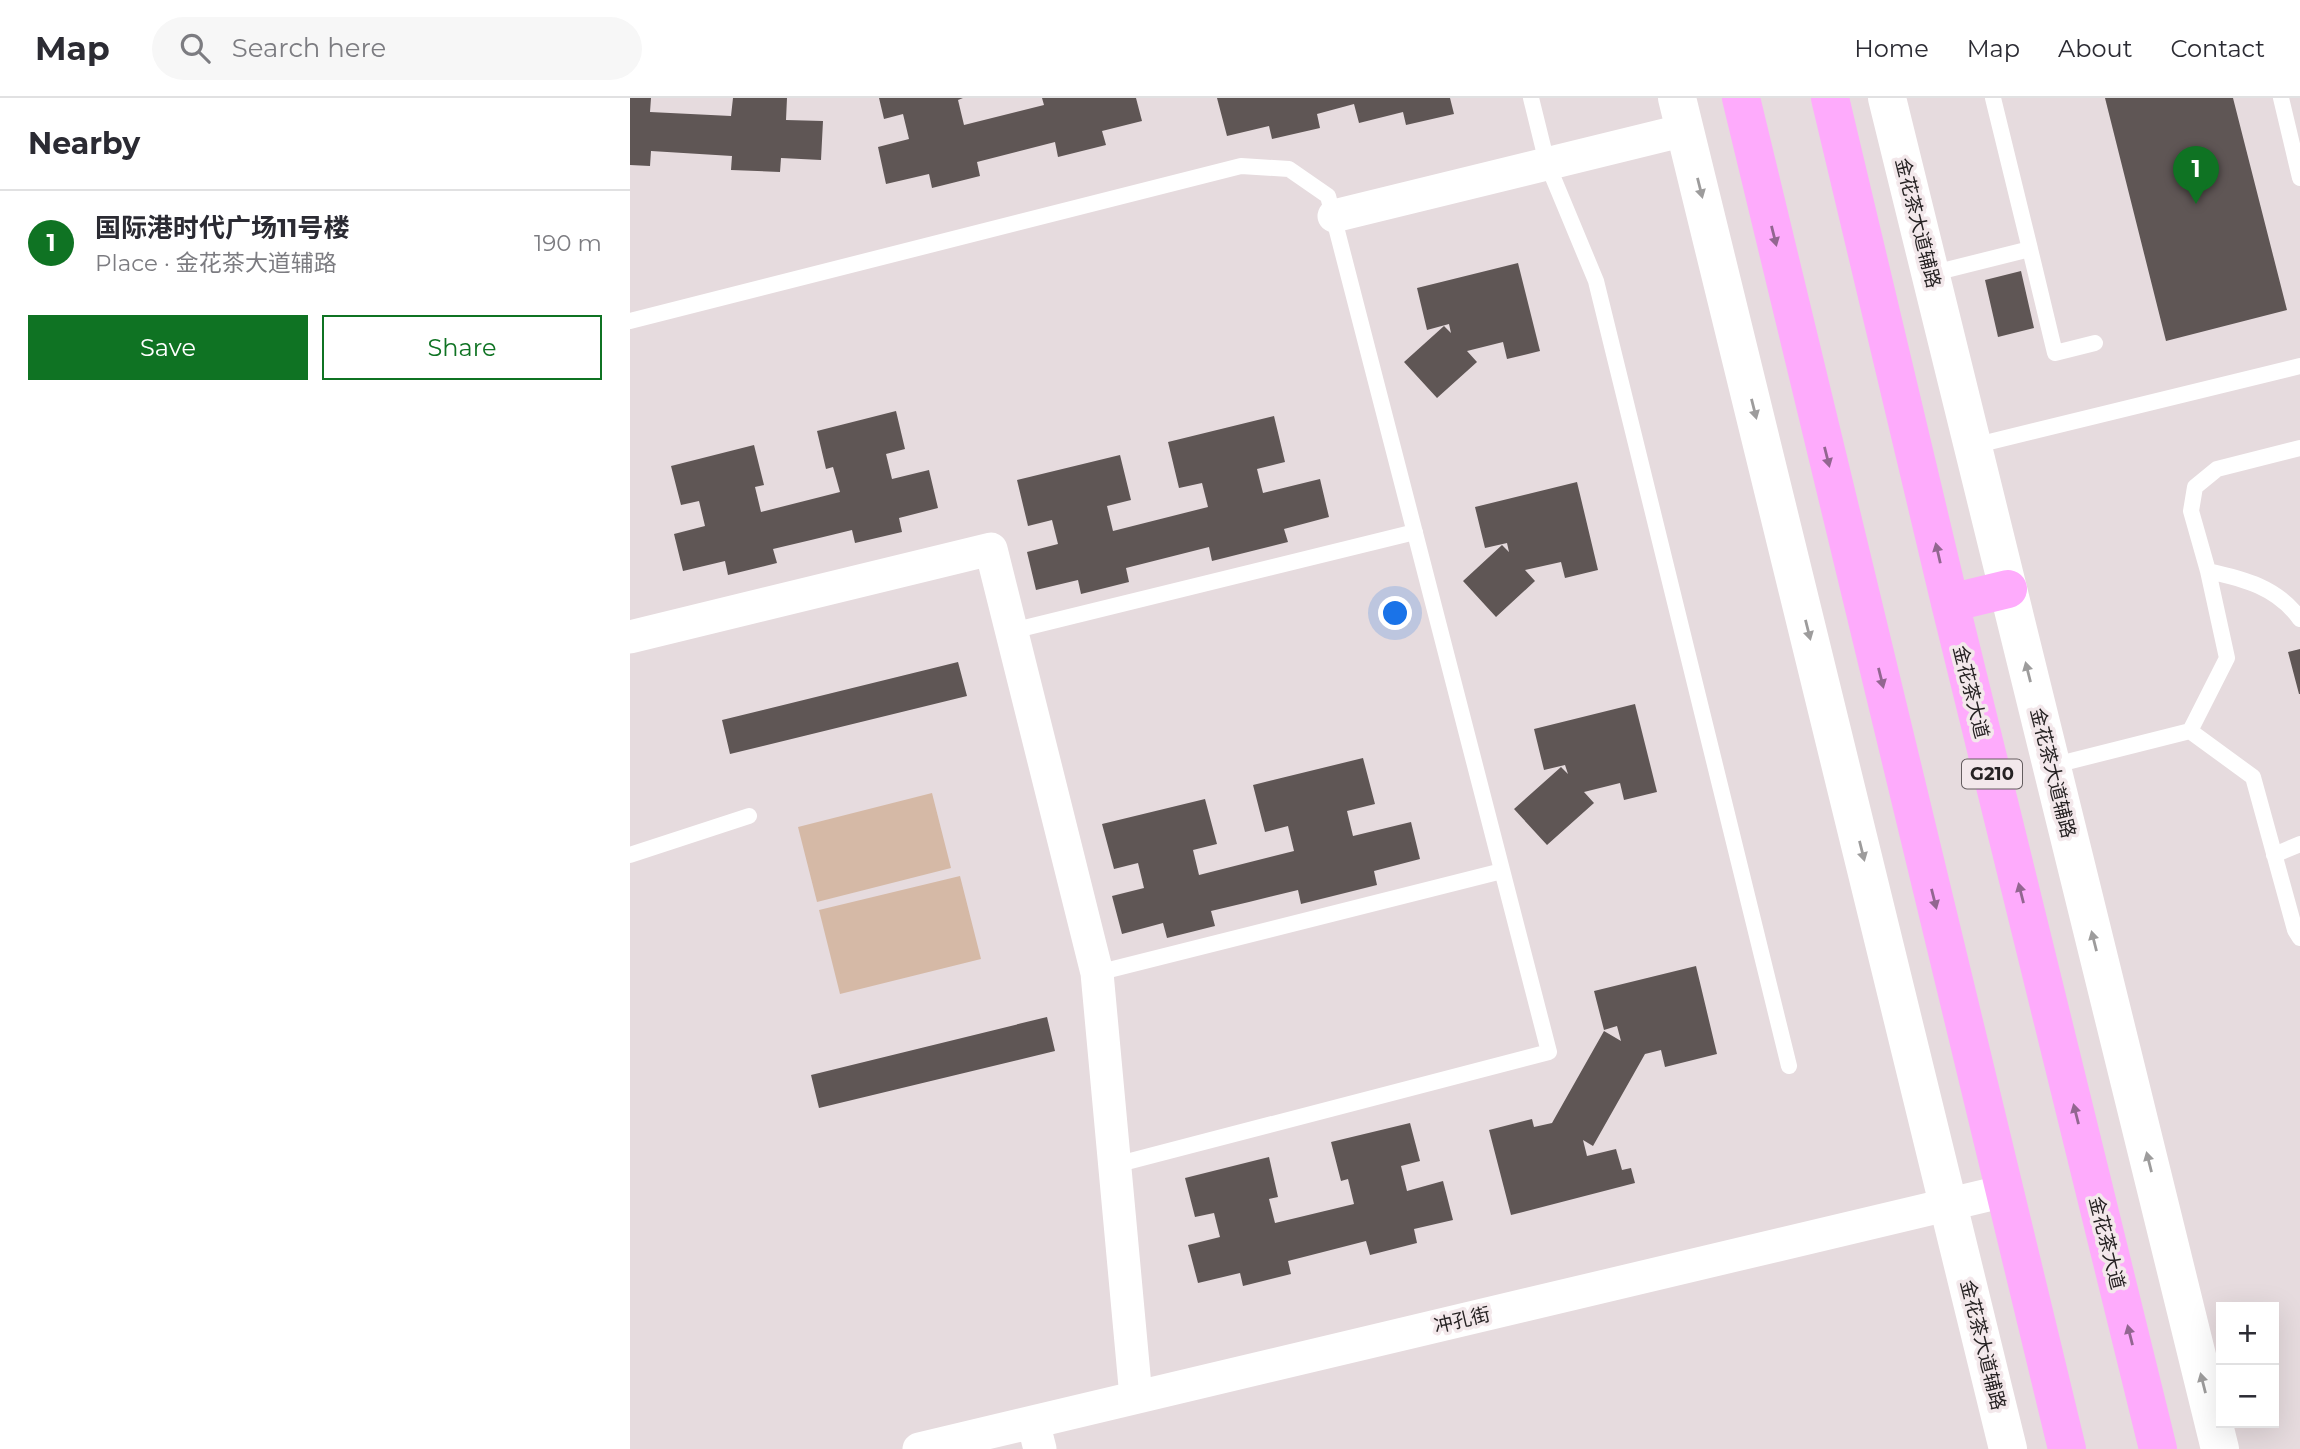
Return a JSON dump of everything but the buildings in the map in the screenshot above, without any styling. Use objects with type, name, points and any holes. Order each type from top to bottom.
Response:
[{"type":"highway","points":[[1741,98],[2067,1449]]},
{"type":"highway","name":"金花茶大道","points":[[1830,98],[1950,603],[2158,1449]]},
{"type":"highway","points":[[1950,603],[2008,589]]},
{"type":"street","name":"金花茶大道辅路","points":[[1887,98],[2220,1449]]},
{"type":"street","points":[[1334,216],[1547,163],[1681,114]]},
{"type":"street","name":"金花茶大道辅路","points":[[1681,114],[2008,1449]]},
{"type":"street","points":[[630,637],[991,549],[1097,973],[1136,1397]]},
{"type":"street","name":"冲孔街","points":[[919,1449],[1037,1435],[1136,1397],[2005,1191]]},
{"type":"lane","points":[[1531,98],[1547,163],[1596,281],[1789,1066]]},
{"type":"lane","points":[[1993,98],[2055,353],[2095,343]]},
{"type":"lane","points":[[2281,98],[2300,178]]},
{"type":"lane","points":[[630,321],[1241,166],[1289,169],[1328,196],[1549,1052],[1115,1165]]},
{"type":"lane","points":[[1930,274],[2030,249]]},
{"type":"lane","points":[[1973,446],[2300,366]]},
{"type":"lane","points":[[2052,766],[2190,731],[2227,658],[2191,511],[2195,487],[2217,468],[2300,448]]},
{"type":"lane","points":[[1012,631],[1415,532]]},
{"type":"lane","points":[[2207,571],[2245,580],[2270,590],[2292,608],[2300,619]]},
{"type":"lane","points":[[2190,731],[2253,777],[2295,930],[2300,938]]},
{"type":"lane","points":[[630,855],[749,816]]},
{"type":"lane","points":[[2274,855],[2300,845]]},
{"type":"lane","points":[[1097,973],[1502,871]]},
{"type":"shaded area","points":[[932,793],[951,868],[817,902],[798,827]]},
{"type":"shaded area","points":[[960,876],[981,959],[840,994],[819,910]]},
{"type":"place","name":"国际港时代广场11号楼","points":[[2196,204]]}]
